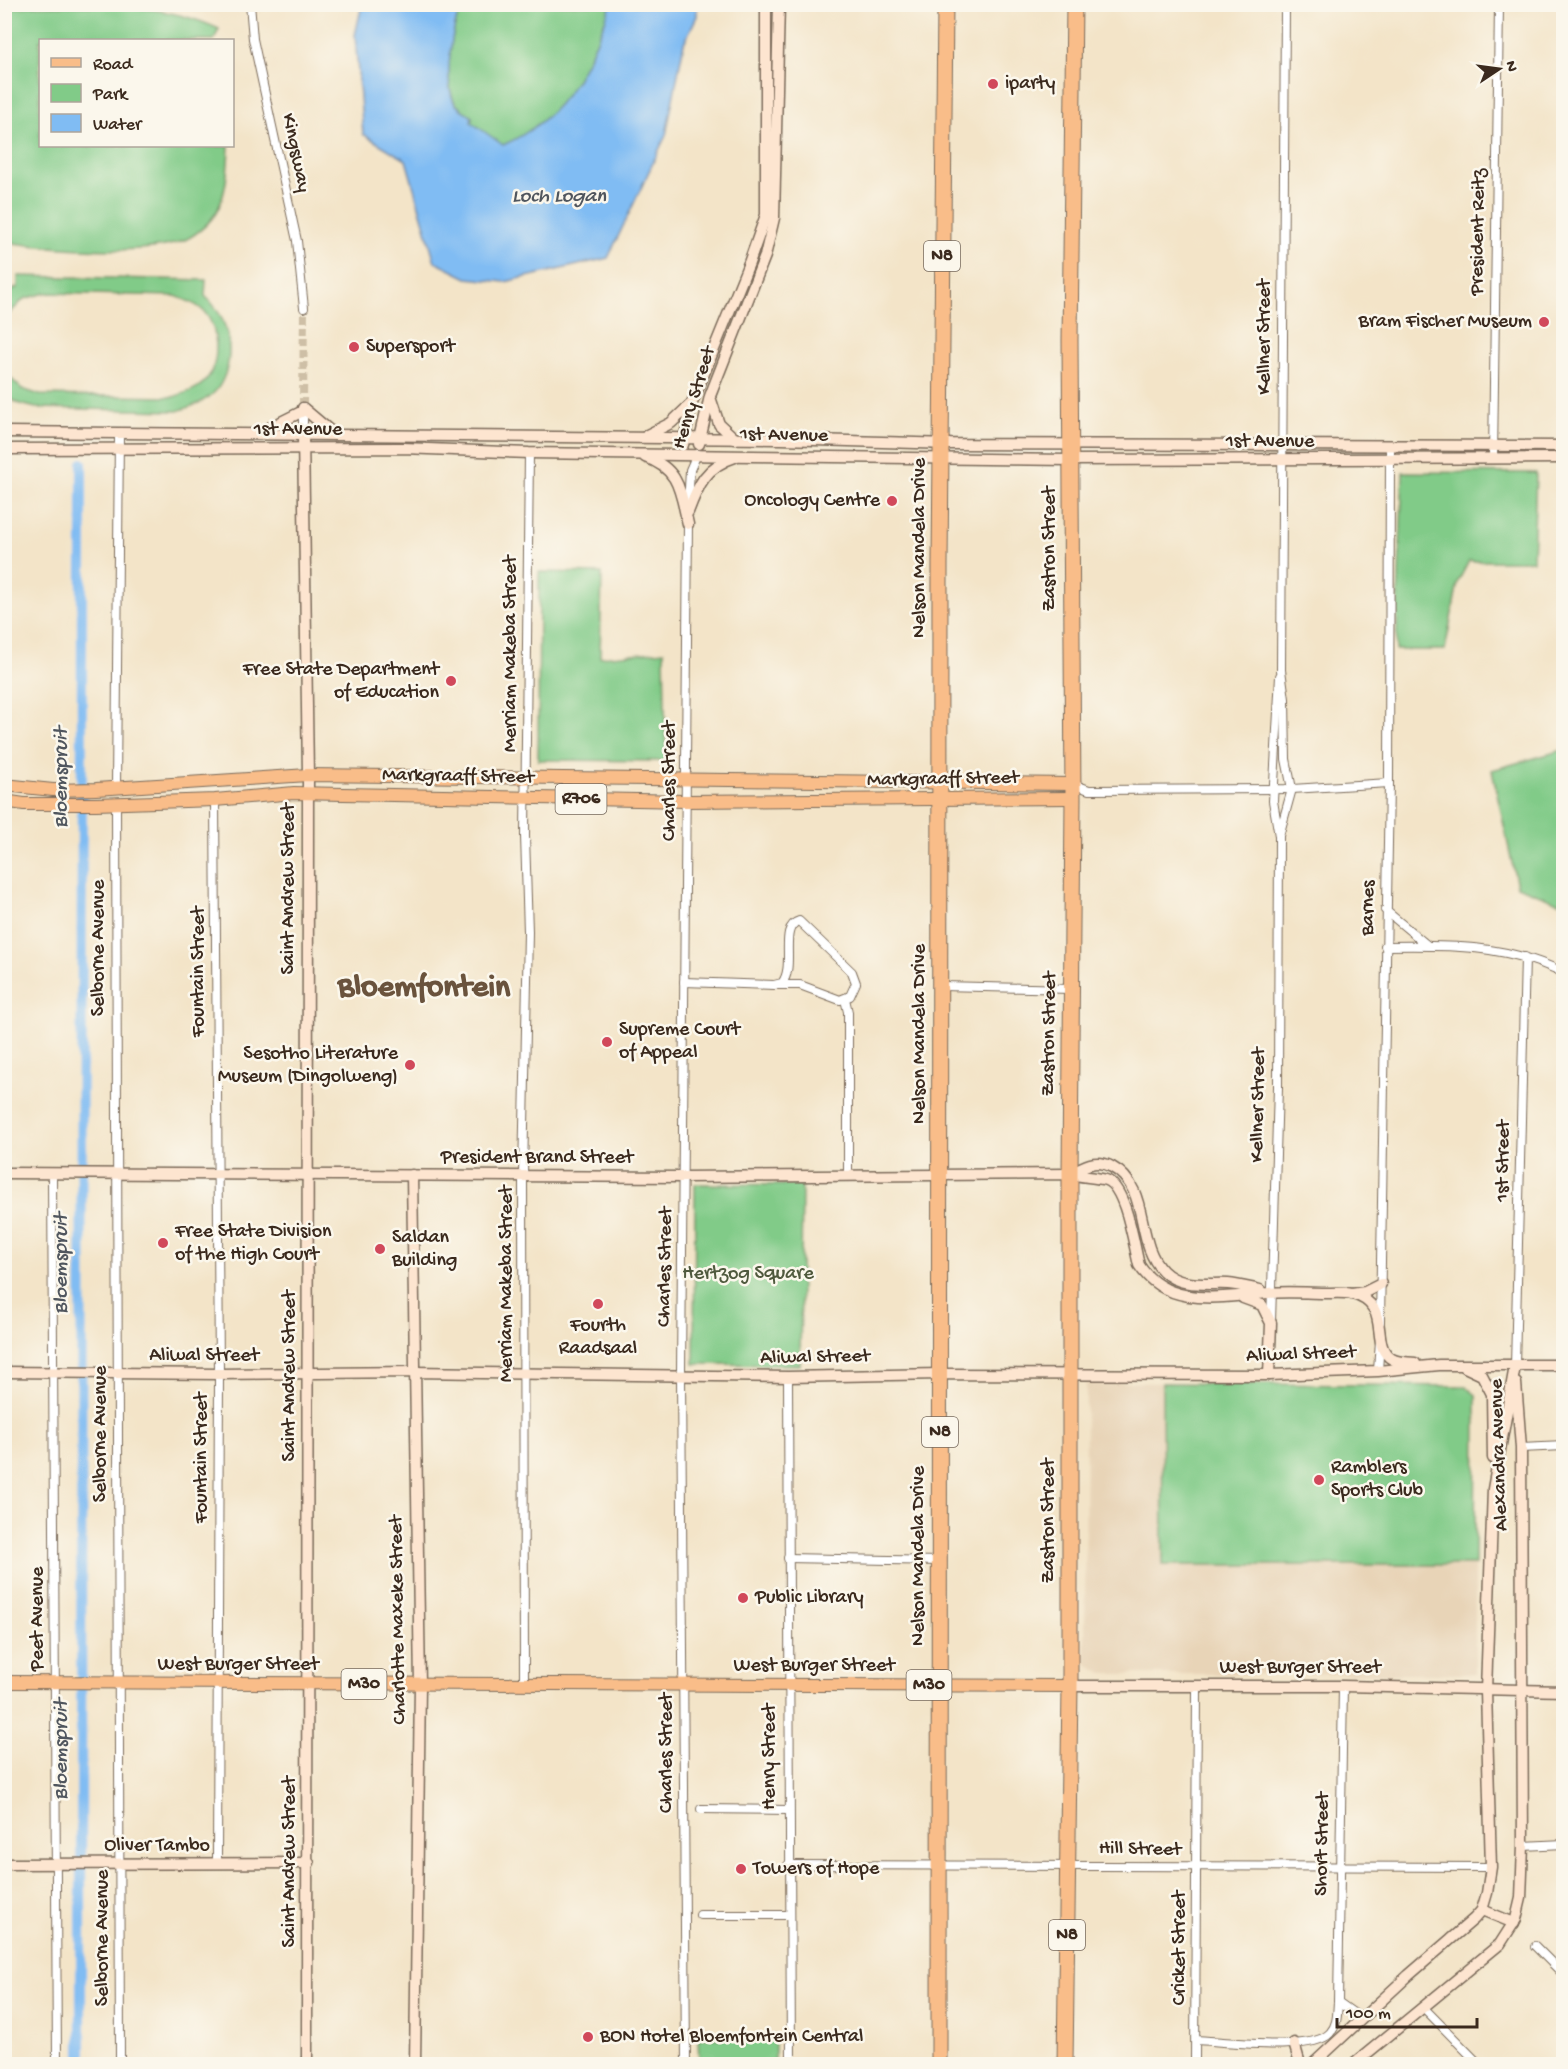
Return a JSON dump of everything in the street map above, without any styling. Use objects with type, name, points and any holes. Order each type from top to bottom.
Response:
[{"type":"highway","name":"Nelson Mandela Drive","points":[[939,2064],[941,451],[945,4]]},
{"type":"highway","name":"Zastron Street","points":[[1065,2064],[1070,1686],[1073,791],[1071,452],[1074,4]]},
{"type":"main road","name":"Markgraaff Street","points":[[4,785],[53,789],[96,789],[308,775],[527,780],[942,782],[1073,791]]},
{"type":"main road","points":[[208,783],[215,800]]},
{"type":"main road","name":"Markgraaff Street","points":[[4,801],[56,805],[116,804],[307,794],[686,801],[942,799],[1073,791]]},
{"type":"main road","name":"M30","points":[[4,1682],[60,1682]]},
{"type":"main road","name":"West Burger Street","points":[[60,1682],[1070,1686]]},
{"type":"street","name":"Kingsway","points":[[250,4],[253,39],[297,241],[304,308]]},
{"type":"street","name":"Henry Street","points":[[690,470],[682,454],[683,438],[692,403],[749,263],[766,214],[766,4]]},
{"type":"street","name":"Henry Street","points":[[690,470],[697,454],[710,396],[765,256],[774,218],[779,4]]},
{"type":"street","name":"Kellner Street","points":[[1269,1375],[1278,1087],[1279,836],[1273,789],[1281,670],[1285,4]]},
{"type":"street","name":"President Reitz","points":[[1493,453],[1499,4]]},
{"type":"street","points":[[710,396],[719,424],[736,439]]},
{"type":"street","points":[[640,438],[662,430],[692,403]]},
{"type":"street","points":[[257,434],[303,408]]},
{"type":"street","points":[[303,408],[303,435]]},
{"type":"street","points":[[303,408],[335,435]]},
{"type":"street","name":"1st Avenue","points":[[4,432],[700,438],[941,451]]},
{"type":"street","points":[[116,788],[117,449],[119,433]]},
{"type":"street","name":"Saint Andrew Street","points":[[303,435],[308,775],[306,1175],[309,1863],[307,2064]]},
{"type":"street","name":"1st Avenue","points":[[1071,452],[1390,446],[1563,459]]},
{"type":"street","name":"Barnes","points":[[1378,1371],[1389,783],[1390,446]]},
{"type":"street","name":"1st Avenue","points":[[4,449],[403,448],[636,454],[1071,452],[1282,460],[1493,453],[1563,446]]},
{"type":"street","name":"Merriam Makeba Street","points":[[524,1683],[523,1175],[528,932],[529,453]]},
{"type":"street","points":[[636,454],[655,460],[672,472],[680,491],[688,524]]},
{"type":"street","points":[[687,512],[706,473],[719,463],[744,454]]},
{"type":"street","name":"Charles Street","points":[[686,2064],[681,1375],[687,512],[690,470]]},
{"type":"street","name":"Kellner Street","points":[[1279,836],[1292,789],[1286,759],[1285,699],[1281,670]]},
{"type":"street","name":"Markgraaff Street","points":[[1073,791],[1292,789],[1389,783]]},
{"type":"street","name":"Fountain Street","points":[[215,800],[219,1374],[218,1864]]},
{"type":"street","name":"Selborne Avenue","points":[[116,804],[111,1174],[112,1684],[119,1864],[120,2064]]},
{"type":"street","points":[[1385,910],[1412,935],[1428,945]]},
{"type":"street","points":[[684,982],[778,985],[800,985],[829,998],[844,999],[855,990],[855,977],[800,921],[792,924],[788,932],[788,968],[785,979],[778,985]]},
{"type":"street","points":[[1385,946],[1428,945],[1489,948],[1525,957],[1563,973]]},
{"type":"street","name":"1st Street","points":[[1515,1366],[1525,957]]},
{"type":"street","points":[[942,986],[1071,990]]},
{"type":"street","points":[[844,999],[848,1012],[848,1175]]},
{"type":"street","points":[[1070,1174],[1087,1163],[1108,1165],[1124,1174],[1136,1195],[1154,1259],[1163,1271],[1174,1279],[1272,1293]]},
{"type":"street","name":"President Brand Street","points":[[4,1173],[683,1177],[1070,1174]]},
{"type":"street","name":"Peet Avenue","points":[[52,1174],[53,1372],[60,1682],[57,2064]]},
{"type":"street","points":[[1070,1174],[1106,1180],[1115,1186],[1125,1209],[1138,1265],[1158,1286],[1168,1292],[1181,1295],[1232,1297],[1272,1293],[1352,1294],[1365,1292],[1381,1284]]},
{"type":"street","name":"Charlotte Maxeke Street","points":[[412,1175],[413,1371],[420,1684],[415,2064]]},
{"type":"street","points":[[1352,1294],[1368,1301],[1377,1311],[1383,1346],[1394,1361],[1439,1365]]},
{"type":"street","points":[[1232,1297],[1262,1305],[1271,1323]]},
{"type":"street","name":"Aliwal Street","points":[[4,1372],[219,1374],[413,1371],[788,1377],[940,1374],[1269,1375],[1378,1371],[1439,1365],[1563,1365]]},
{"type":"street","points":[[1462,1365],[1482,1375],[1492,1394],[1493,1489]]},
{"type":"street","name":"Alexandra Avenue","points":[[1354,2064],[1500,1944],[1514,1923],[1521,1898],[1521,1448],[1515,1366]]},
{"type":"street","name":"Alexandra Avenue","points":[[1482,1910],[1491,1867],[1486,1691],[1493,1489],[1515,1366]]},
{"type":"street","name":"Henry Street","points":[[788,1377],[788,1915],[791,2064]]},
{"type":"street","points":[[1521,1448],[1563,1446]]},
{"type":"street","points":[[788,1558],[940,1561]]},
{"type":"street","name":"West Burger Street","points":[[1070,1686],[1343,1686],[1563,1691]]},
{"type":"street","name":"Short Street","points":[[1294,2043],[1325,2037],[1336,2025],[1343,1686]]},
{"type":"street","name":"Cricket Street","points":[[1195,2064],[1197,1687]]},
{"type":"street","points":[[701,1809],[788,1810]]},
{"type":"street","points":[[1522,1846],[1563,1844]]},
{"type":"street","name":"Oliver Tambo","points":[[4,1864],[309,1863]]},
{"type":"street","name":"Hill Street","points":[[788,1865],[1491,1867]]},
{"type":"street","points":[[1313,2064],[1409,1975],[1462,1932],[1482,1910],[1514,1923]]},
{"type":"street","points":[[700,1915],[788,1915]]},
{"type":"street","points":[[1534,1946],[1563,1975]]},
{"type":"street","points":[[1338,2002],[1362,2019]]},
{"type":"street","points":[[1423,2007],[1479,2064]]},
{"type":"street","points":[[1196,2040],[1294,2043],[1300,2064]]},
{"type":"shaded area","points":[[1086,1382],[1162,1383],[1164,1565],[1475,1565],[1475,1674],[1105,1674],[1085,1663]]},
{"type":"green space","points":[[462,5],[611,5],[584,69],[559,105],[543,121],[503,146],[471,122],[472,117],[455,103],[451,91],[450,53]]},
{"type":"green space","points":[[31,6],[103,6],[150,9],[196,20],[219,29],[214,39],[39,39],[39,147],[229,147],[223,197],[209,222],[185,240],[142,249],[94,250],[5,242],[5,9]]},
{"type":"green space","points":[[18,276],[206,280],[205,296],[220,315],[228,338],[228,362],[220,385],[207,398],[177,411],[36,408],[20,404],[5,396],[5,373],[22,389],[40,395],[173,397],[191,391],[206,380],[211,372],[216,353],[214,333],[206,315],[194,304],[175,296],[45,293],[24,299],[5,318],[5,294],[18,287]]},
{"type":"green space","points":[[1403,472],[1536,473],[1533,561],[1469,561],[1458,582],[1445,650],[1396,650]]},
{"type":"green space","points":[[539,572],[602,573],[600,657],[664,651],[666,761],[538,760]]},
{"type":"green space","points":[[1564,750],[1563,904],[1517,886],[1492,770]]},
{"type":"green space","name":"Hertzog Square","points":[[695,1184],[802,1185],[800,1365],[694,1364]]},
{"type":"green space","name":"Ramblers Sports Club","points":[[1162,1383],[1466,1386],[1476,1395],[1475,1565],[1163,1565]]},
{"type":"green space","points":[[698,2038],[775,2038],[775,2064],[699,2064]]},
{"type":"water","name":"Loch Logan","points":[[362,5],[462,5],[450,53],[451,92],[455,104],[472,117],[471,122],[503,145],[525,134],[559,105],[584,69],[611,5],[697,5],[697,16],[684,43],[666,135],[608,258],[505,282],[467,278],[435,262],[406,160],[363,134],[355,35]]},
{"type":"waterway","name":"Bloemspruit","points":[[81,2064],[82,463]]},
{"type":"tunnel","points":[[303,406],[304,308]]},
{"type":"place","name":"iparty","points":[[993,84]]},
{"type":"place","name":"Bram Fischer Museum","points":[[1544,322]]},
{"type":"place","name":"Supersport","points":[[354,347]]},
{"type":"place","name":"Oncology Centre","points":[[892,501]]},
{"type":"place","name":"Free State Department of Education","points":[[451,681]]},
{"type":"place","name":"Supreme Court of Appeal","points":[[607,1042]]},
{"type":"place","name":"Sesotho Literature Museum (Dingolweng)","points":[[410,1065]]},
{"type":"place","name":"Free State Division of the High Court","points":[[163,1243]]},
{"type":"place","name":"Saldan Building","points":[[380,1249]]},
{"type":"place","name":"Fourth Raadsaal","points":[[598,1304]]},
{"type":"place","name":"Ramblers Sports Club","points":[[1319,1480]]},
{"type":"place","name":"Public Library","points":[[743,1598]]},
{"type":"place","name":"Towers of Hope","points":[[741,1869]]},
{"type":"place","name":"BON Hotel Bloemfontein Central","points":[[588,2037]]},
{"type":"district","name":"Bloemfontein","points":[[424,989]]}]
